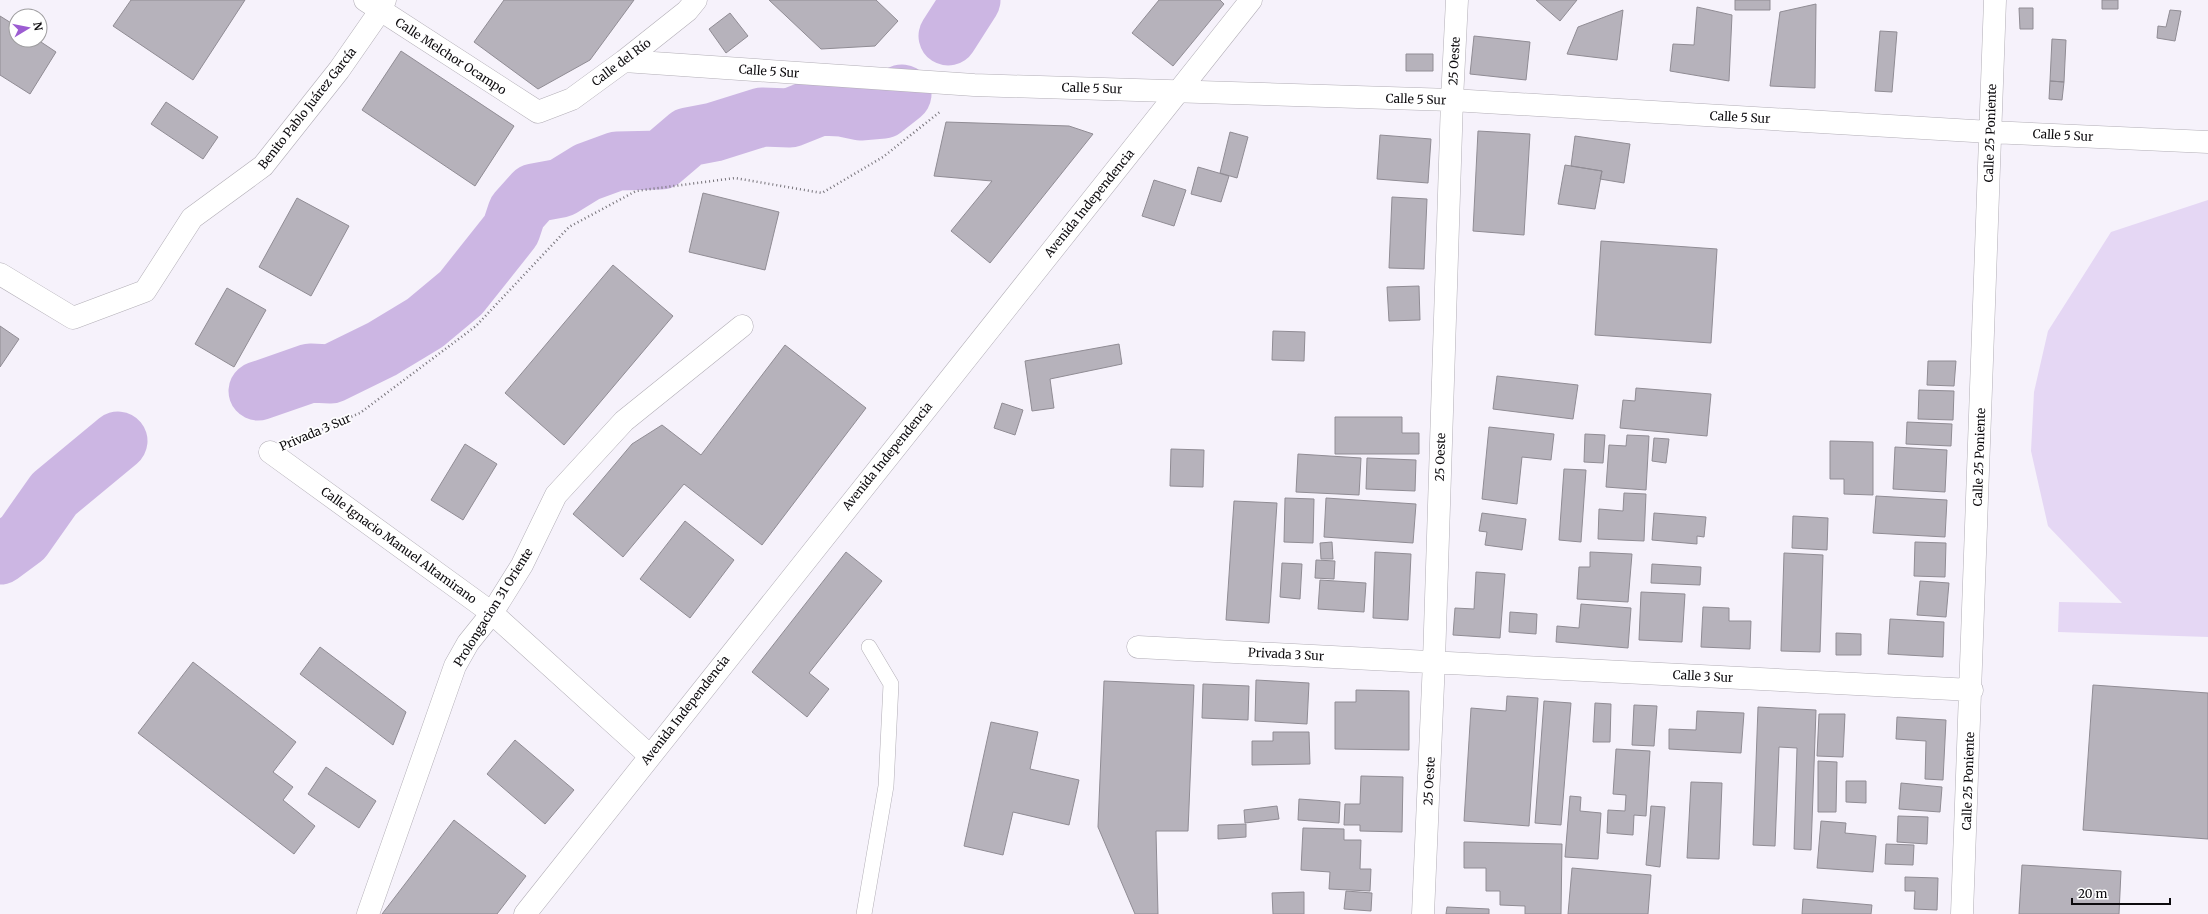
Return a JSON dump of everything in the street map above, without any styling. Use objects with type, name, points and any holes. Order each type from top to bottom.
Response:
[{"type":"street","name":"Calle del Río","points":[[538,112],[572,99],[624,61],[687,11],[696,0]]},
{"type":"street","name":"Avenida Independencia","points":[[525,914],[649,755],[1251,0]]},
{"type":"street","name":"25 Oeste","points":[[1423,914],[1434,661],[1452,100],[1457,0]]},
{"type":"street","name":"Calle 25 Poniente","points":[[1962,914],[1972,690],[1995,0]]},
{"type":"street","name":"Calle Melchor Ocampo","points":[[377,4],[538,112]]},
{"type":"street","name":"Benito Pablo Juárez García","points":[[0,274],[73,318],[145,292],[192,218],[263,166],[339,70],[377,4]]},
{"type":"street","name":"Calle 5 Sur","points":[[624,61],[974,85],[1452,100],[1990,132],[2208,142]]},
{"type":"street","name":"Prolongacion 31 Oriente","points":[[368,914],[455,666],[468,643],[492,613],[522,565],[556,494],[624,420],[742,326]]},
{"type":"street","name":"Calle Ignacio Manuel Altamirano","points":[[270,452],[492,613],[649,755]]},
{"type":"street","name":"Privada 3 Sur","points":[[1138,647],[1434,661]]},
{"type":"street","name":"Calle 3 Sur","points":[[1434,661],[1972,690]]},
{"type":"lane","points":[[864,914],[886,786],[891,684],[869,647]]},
{"type":"path","name":"Privada 3 Sur","points":[[270,452],[360,413],[476,326],[569,227],[636,191],[735,178],[822,192],[883,157],[974,85]]},
{"type":"shaded area","points":[[2208,200],[2208,637],[2058,632],[2059,602],[2122,603],[2048,526],[2031,451],[2034,392],[2048,331],[2111,232]]},
{"type":"building","points":[[131,0],[245,0],[193,80],[113,26]]},
{"type":"building","points":[[504,0],[634,0],[590,60],[538,89],[474,42]]},
{"type":"building","points":[[769,0],[876,0],[898,21],[875,46],[821,49]]},
{"type":"building","points":[[1159,0],[1220,0],[1224,4],[1173,66],[1132,33]]},
{"type":"building","points":[[1536,0],[1577,0],[1560,21]]},
{"type":"building","points":[[1735,0],[1770,0],[1770,10],[1735,10]]},
{"type":"building","points":[[2102,0],[2118,0],[2118,9],[2102,9]]},
{"type":"building","points":[[1816,4],[1815,88],[1770,86],[1780,12]]},
{"type":"building","points":[[1697,7],[1732,15],[1729,81],[1670,71],[1673,44],[1694,45]]},
{"type":"building","points":[[2019,8],[2033,8],[2033,29],[2020,29]]},
{"type":"building","points":[[1623,10],[1617,60],[1567,54],[1578,27]]},
{"type":"building","points":[[2170,10],[2181,11],[2175,41],[2157,38],[2158,26],[2166,27]]},
{"type":"building","points":[[730,13],[748,36],[726,53],[709,29]]},
{"type":"building","points":[[0,16],[8,21],[8,48],[48,48],[48,47],[56,52],[30,94],[0,75]]},
{"type":"building","points":[[1880,31],[1897,32],[1892,92],[1875,91]]},
{"type":"building","points":[[1474,36],[1530,42],[1526,80],[1470,74]]},
{"type":"building","points":[[2052,39],[2066,40],[2064,82],[2050,81]]},
{"type":"building","points":[[401,51],[514,126],[475,186],[362,110]]},
{"type":"building","points":[[1406,54],[1433,54],[1433,71],[1406,71]]},
{"type":"building","points":[[2050,81],[2064,82],[2062,100],[2049,99]]},
{"type":"building","points":[[166,102],[218,137],[203,159],[151,124]]},
{"type":"building","points":[[946,122],[1069,126],[1093,134],[990,263],[951,231],[992,181],[934,176]]},
{"type":"building","points":[[1478,131],[1530,134],[1524,235],[1473,231]]},
{"type":"building","points":[[1230,132],[1248,137],[1237,178],[1220,173]]},
{"type":"building","points":[[1380,135],[1431,139],[1428,183],[1377,179]]},
{"type":"building","points":[[1575,136],[1630,144],[1624,183],[1600,179],[1602,171],[1571,166]]},
{"type":"building","points":[[1565,165],[1602,171],[1595,209],[1558,204]]},
{"type":"building","points":[[1198,167],[1229,176],[1221,202],[1191,194]]},
{"type":"building","points":[[1154,180],[1186,190],[1174,226],[1142,216]]},
{"type":"building","points":[[703,193],[779,212],[765,270],[689,252]]},
{"type":"building","points":[[1392,197],[1427,199],[1424,269],[1389,268]]},
{"type":"building","points":[[297,198],[349,226],[311,296],[259,267]]},
{"type":"building","points":[[1601,241],[1717,249],[1711,343],[1595,335]]},
{"type":"building","points":[[613,265],[673,316],[564,445],[505,393]]},
{"type":"building","points":[[1419,286],[1420,320],[1389,321],[1387,287]]},
{"type":"building","points":[[227,288],[266,310],[234,367],[195,344]]},
{"type":"building","points":[[0,326],[19,339],[0,367]]},
{"type":"building","points":[[1273,331],[1305,332],[1304,361],[1272,360]]},
{"type":"building","points":[[1119,344],[1122,364],[1050,379],[1054,408],[1032,411],[1025,361]]},
{"type":"building","points":[[785,345],[866,408],[762,545],[684,484],[623,557],[573,514],[632,444],[662,425],[701,455]]},
{"type":"building","points":[[1928,361],[1956,361],[1954,386],[1927,385]]},
{"type":"building","points":[[1497,376],[1578,385],[1573,419],[1493,409]]},
{"type":"building","points":[[1636,388],[1711,394],[1707,436],[1620,428],[1623,400],[1635,401]]},
{"type":"building","points":[[1919,390],[1954,391],[1953,420],[1918,419]]},
{"type":"building","points":[[1002,403],[1023,410],[1015,435],[994,428]]},
{"type":"building","points":[[1335,417],[1402,417],[1402,433],[1419,433],[1419,454],[1335,454]]},
{"type":"building","points":[[1907,422],[1952,424],[1951,446],[1906,444]]},
{"type":"building","points":[[1489,427],[1554,434],[1551,460],[1522,457],[1517,504],[1482,499]]},
{"type":"building","points":[[1585,434],[1605,435],[1603,463],[1584,462]]},
{"type":"building","points":[[1627,435],[1649,436],[1646,490],[1606,487],[1609,445],[1626,446]]},
{"type":"building","points":[[1654,438],[1669,439],[1666,463],[1652,461]]},
{"type":"building","points":[[1830,441],[1873,442],[1873,495],[1844,494],[1844,479],[1830,479]]},
{"type":"building","points":[[465,444],[497,464],[463,520],[431,500]]},
{"type":"building","points":[[1895,447],[1947,450],[1945,492],[1893,489]]},
{"type":"building","points":[[1171,449],[1204,450],[1203,487],[1170,486]]},
{"type":"building","points":[[1298,454],[1361,458],[1359,495],[1296,492]]},
{"type":"building","points":[[1367,458],[1416,460],[1415,491],[1366,489]]},
{"type":"building","points":[[1564,469],[1586,470],[1581,542],[1559,540]]},
{"type":"building","points":[[1624,493],[1646,494],[1644,541],[1598,539],[1599,509],[1623,511]]},
{"type":"building","points":[[1876,496],[1947,500],[1945,537],[1873,533]]},
{"type":"building","points":[[1285,498],[1314,499],[1313,543],[1284,542]]},
{"type":"building","points":[[1326,498],[1416,504],[1413,543],[1324,537]]},
{"type":"building","points":[[1234,501],[1277,503],[1269,623],[1226,620]]},
{"type":"building","points":[[1482,513],[1526,519],[1522,550],[1485,545],[1487,532],[1479,531]]},
{"type":"building","points":[[1654,513],[1706,517],[1704,537],[1697,536],[1697,544],[1652,540]]},
{"type":"building","points":[[1793,516],[1828,518],[1827,550],[1792,548]]},
{"type":"building","points":[[685,521],[734,560],[690,618],[640,579]]},
{"type":"building","points":[[1332,542],[1333,559],[1321,559],[1320,543]]},
{"type":"building","points":[[1915,542],[1946,543],[1945,577],[1914,576]]},
{"type":"building","points":[[846,552],[882,581],[809,673],[829,689],[807,717],[752,672]]},
{"type":"building","points":[[1375,552],[1411,554],[1408,620],[1373,618]]},
{"type":"building","points":[[1590,552],[1632,554],[1628,602],[1577,599],[1579,567],[1590,567]]},
{"type":"building","points":[[1784,553],[1823,555],[1820,652],[1781,651]]},
{"type":"building","points":[[1316,560],[1335,561],[1334,579],[1315,578]]},
{"type":"building","points":[[1282,563],[1302,564],[1300,599],[1280,597]]},
{"type":"building","points":[[1652,564],[1701,567],[1700,585],[1651,583]]},
{"type":"building","points":[[1476,572],[1505,574],[1500,638],[1453,635],[1455,608],[1474,609]]},
{"type":"building","points":[[1320,580],[1366,583],[1364,612],[1318,609]]},
{"type":"building","points":[[1920,581],[1949,583],[1946,617],[1917,615]]},
{"type":"building","points":[[1641,592],[1685,594],[1682,642],[1639,640]]},
{"type":"building","points":[[1581,604],[1631,608],[1628,648],[1556,642],[1557,626],[1579,628]]},
{"type":"building","points":[[1703,607],[1729,608],[1729,621],[1751,621],[1750,649],[1701,647]]},
{"type":"building","points":[[1510,612],[1537,614],[1536,634],[1509,632]]},
{"type":"building","points":[[1890,619],[1944,622],[1943,657],[1888,654]]},
{"type":"building","points":[[1836,633],[1861,634],[1861,655],[1836,655]]},
{"type":"building","points":[[320,647],[406,712],[393,745],[300,674]]},
{"type":"building","points":[[193,662],[296,742],[273,772],[293,787],[283,800],[315,826],[294,854],[138,733]]},
{"type":"building","points":[[1256,680],[1309,683],[1307,724],[1255,721]]},
{"type":"building","points":[[1104,681],[1194,685],[1188,831],[1156,831],[1158,914],[1135,914],[1098,827]]},
{"type":"building","points":[[1203,684],[1249,686],[1248,720],[1202,718]]},
{"type":"building","points":[[2093,685],[2208,693],[2208,839],[2083,830]]},
{"type":"building","points":[[1356,690],[1409,691],[1409,750],[1335,749],[1335,702],[1356,702]]},
{"type":"building","points":[[1507,696],[1538,698],[1529,826],[1464,821],[1471,708],[1506,711]]},
{"type":"building","points":[[1544,701],[1571,703],[1561,825],[1535,823]]},
{"type":"building","points":[[1595,703],[1611,704],[1610,742],[1593,742]]},
{"type":"building","points":[[1634,705],[1657,706],[1654,746],[1632,745]]},
{"type":"building","points":[[1758,707],[1816,710],[1811,850],[1794,849],[1797,748],[1779,747],[1775,846],[1753,845]]},
{"type":"building","points":[[1697,711],[1744,713],[1741,753],[1669,749],[1669,729],[1696,730]]},
{"type":"building","points":[[1819,714],[1845,714],[1843,757],[1817,756]]},
{"type":"building","points":[[1897,717],[1946,720],[1943,780],[1925,779],[1926,741],[1896,739]]},
{"type":"building","points":[[991,722],[1038,732],[1030,769],[1079,780],[1069,825],[1013,812],[1003,855],[964,846]]},
{"type":"building","points":[[1273,732],[1309,732],[1310,764],[1252,765],[1252,741],[1273,741]]},
{"type":"building","points":[[515,740],[574,790],[545,824],[487,774]]},
{"type":"building","points":[[1616,749],[1650,751],[1646,816],[1634,815],[1633,835],[1607,833],[1608,810],[1625,811],[1626,795],[1613,794]]},
{"type":"building","points":[[1818,761],[1837,762],[1836,812],[1818,812]]},
{"type":"building","points":[[326,767],[376,801],[359,828],[308,794]]},
{"type":"building","points":[[1361,776],[1403,777],[1402,832],[1360,831],[1360,825],[1344,825],[1345,804],[1360,804]]},
{"type":"building","points":[[1846,781],[1866,781],[1866,803],[1846,802]]},
{"type":"building","points":[[1691,782],[1722,783],[1719,859],[1687,858]]},
{"type":"building","points":[[1901,783],[1942,787],[1940,812],[1899,809]]},
{"type":"building","points":[[1570,796],[1581,797],[1580,811],[1601,813],[1598,859],[1565,857]]},
{"type":"building","points":[[1299,799],[1340,802],[1339,823],[1298,820]]},
{"type":"building","points":[[1277,806],[1279,819],[1245,823],[1244,810]]},
{"type":"building","points":[[1651,806],[1665,807],[1660,867],[1646,865]]},
{"type":"building","points":[[1898,816],[1928,817],[1927,844],[1897,842]]},
{"type":"building","points":[[454,820],[526,876],[497,914],[382,914]]},
{"type":"building","points":[[1821,821],[1846,823],[1845,833],[1876,836],[1873,872],[1817,868]]},
{"type":"building","points":[[1246,824],[1246,837],[1218,839],[1218,825]]},
{"type":"building","points":[[1303,828],[1344,829],[1344,840],[1361,840],[1360,869],[1371,869],[1370,891],[1329,889],[1330,872],[1301,870]]},
{"type":"building","points":[[1464,842],[1562,844],[1561,914],[1525,914],[1525,906],[1500,905],[1500,891],[1486,891],[1486,868],[1464,868]]},
{"type":"building","points":[[1886,844],[1914,845],[1913,865],[1885,864]]},
{"type":"building","points":[[2022,865],[2121,871],[2119,914],[2019,914]]},
{"type":"building","points":[[1572,868],[1651,875],[1648,914],[1568,914]]},
{"type":"building","points":[[1905,877],[1938,878],[1937,910],[1914,909],[1915,891],[1905,891]]},
{"type":"building","points":[[1346,891],[1372,893],[1371,911],[1344,909]]},
{"type":"building","points":[[1304,892],[1304,914],[1273,914],[1272,893]]},
{"type":"building","points":[[1803,899],[1872,905],[1871,914],[1802,914]]},
{"type":"building","points":[[1447,907],[1489,909],[1489,914],[1446,914]]},
{"type":"waterway","points":[[948,36],[971,0]]},
{"type":"waterway","points":[[258,391],[310,373],[331,374],[382,349],[425,323],[461,293],[511,230],[517,212],[534,193],[561,188],[587,172],[617,161],[661,160],[688,137],[714,132],[762,117],[790,118],[820,106],[841,107],[860,111],[883,109],[902,94]]},
{"type":"waterway","points":[[0,555],[23,538],[54,494],[118,441]]}]
